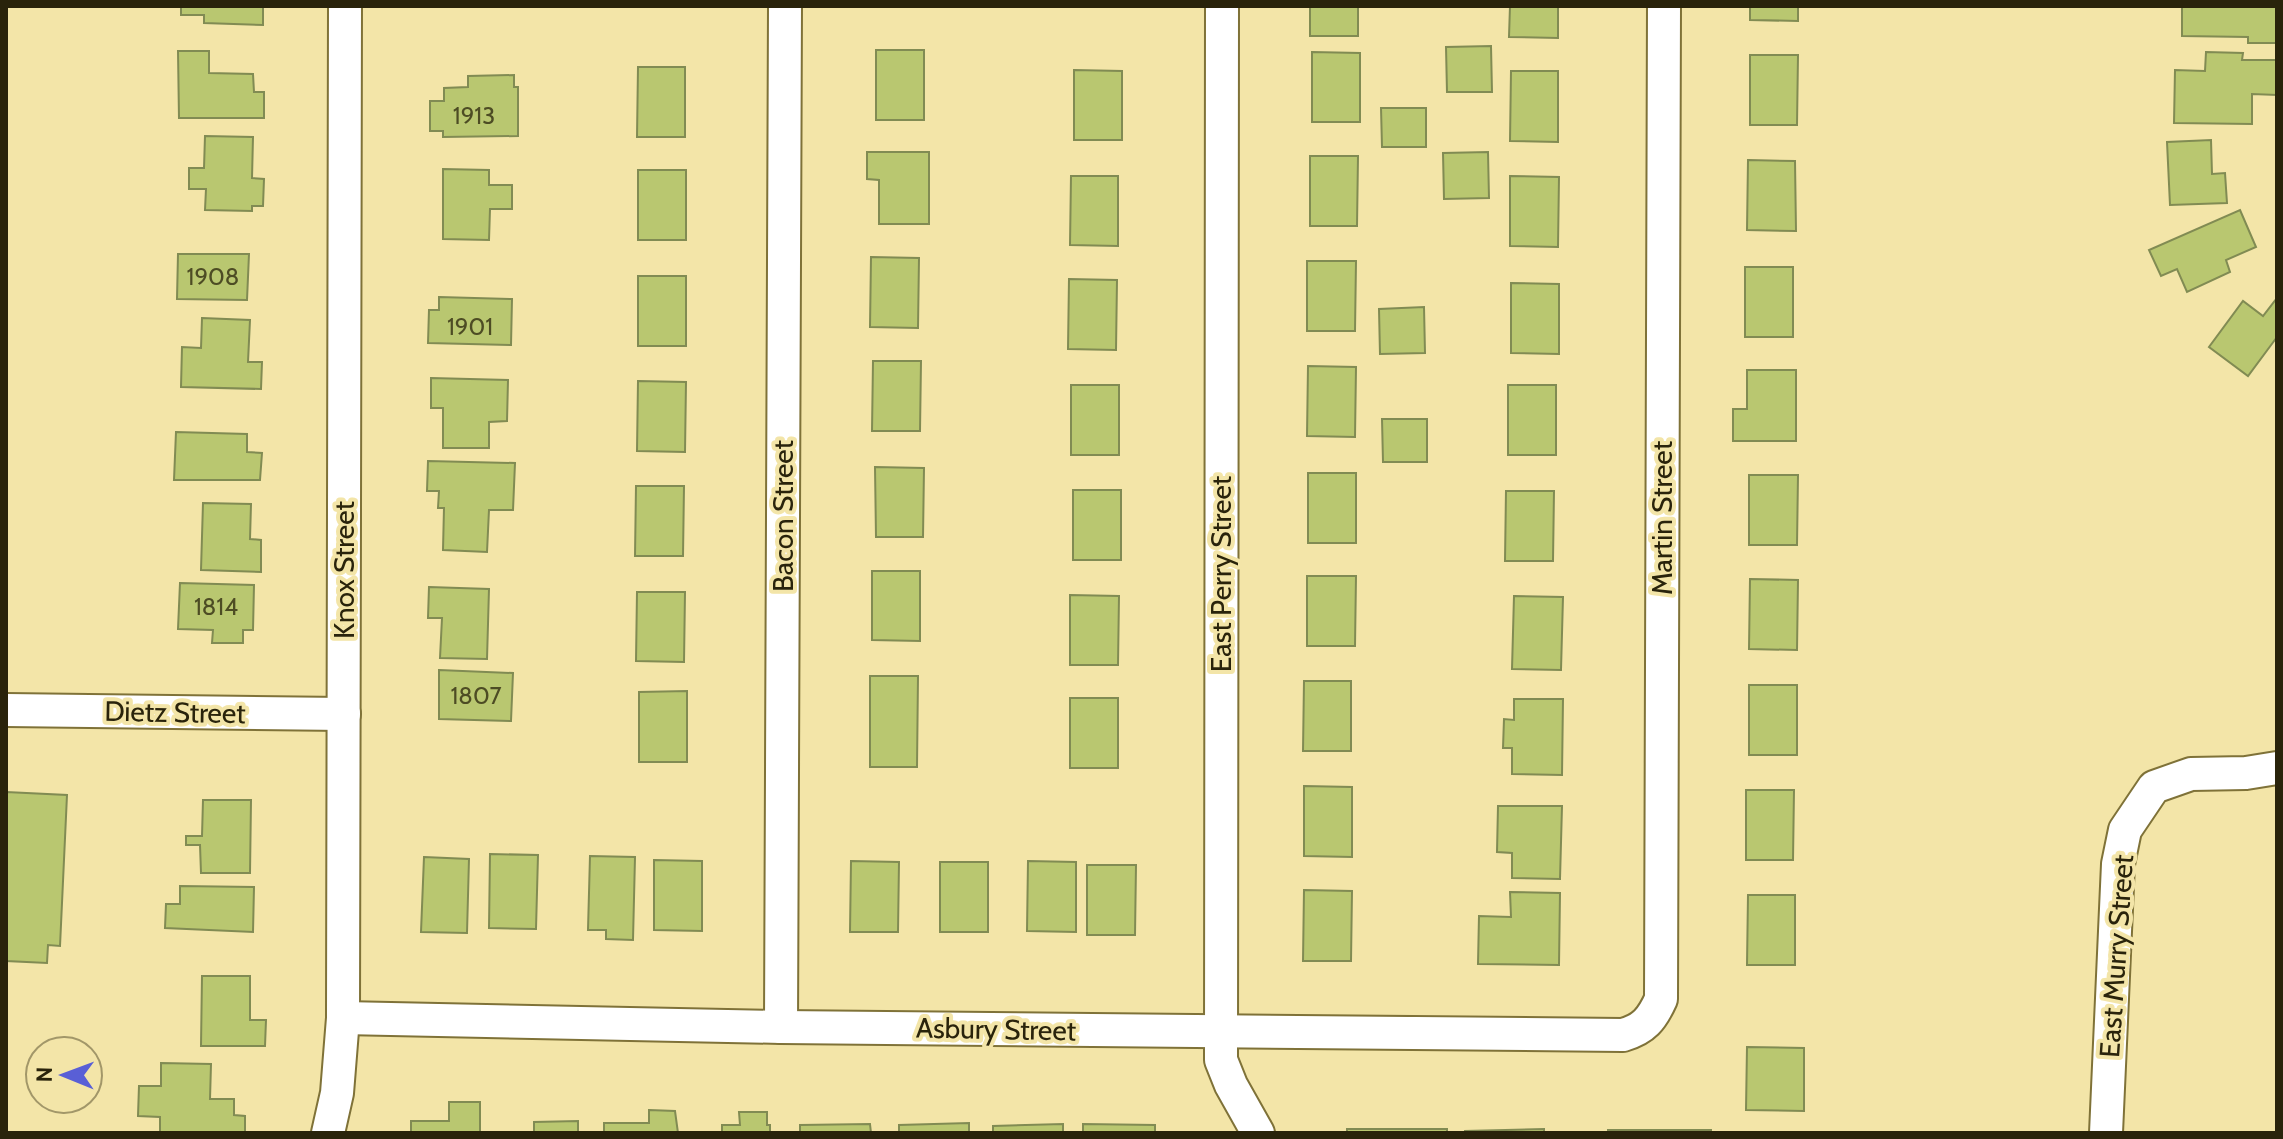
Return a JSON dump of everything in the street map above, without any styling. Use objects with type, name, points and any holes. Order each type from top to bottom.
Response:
[{"type":"street","name":"Knox Street","points":[[328,1133],[337,1093],[343,1018],[345,6]]},
{"type":"street","name":"Bacon Street","points":[[781,1027],[785,6]]},
{"type":"street","name":"East Perry Street","points":[[1222,6],[1220,1031],[1221,1060],[1258,1133]]},
{"type":"street","name":"Martin Street","points":[[1646,1025],[1661,999],[1664,6]]},
{"type":"street","name":"Dietz Street","points":[[6,710],[344,714]]},
{"type":"street","name":"East Murry Street","points":[[2106,1133],[2118,864],[2125,830],[2154,787],[2191,774],[2246,773],[2277,768]]},
{"type":"street","name":"Asbury Street","points":[[343,1018],[781,1027],[1623,1035],[1646,1025]]},
{"type":"building","points":[[181,6],[263,6],[263,25],[204,23],[204,15],[181,15]]},
{"type":"building","points":[[1310,6],[1358,6],[1358,36],[1310,36]]},
{"type":"building","points":[[1510,6],[1558,6],[1558,38],[1509,37]]},
{"type":"building","points":[[1750,6],[1798,6],[1798,21],[1750,20]]},
{"type":"building","points":[[2182,6],[2277,7],[2277,43],[2248,43],[2248,37],[2182,36]]},
{"type":"building","points":[[1491,46],[1492,92],[1447,92],[1446,47]]},
{"type":"building","points":[[876,50],[924,50],[924,120],[876,120]]},
{"type":"building","points":[[178,51],[209,51],[209,73],[253,74],[254,92],[264,92],[264,118],[179,118]]},
{"type":"building","points":[[1312,52],[1360,53],[1360,122],[1312,122]]},
{"type":"building","points":[[2206,52],[2243,53],[2242,60],[2277,60],[2277,95],[2252,94],[2252,124],[2174,123],[2175,70],[2205,71]]},
{"type":"building","points":[[1750,55],[1798,55],[1797,125],[1750,125]]},
{"type":"building","points":[[638,67],[685,67],[685,137],[637,137]]},
{"type":"building","points":[[1074,70],[1122,71],[1122,140],[1074,140]]},
{"type":"building","points":[[1511,71],[1558,71],[1558,142],[1510,141]]},
{"type":"building","points":[[514,75],[514,87],[518,87],[518,136],[443,137],[443,131],[430,131],[430,101],[444,101],[444,88],[468,87],[468,76]]},
{"type":"building","points":[[1381,108],[1426,108],[1426,147],[1382,147]]},
{"type":"building","points":[[205,136],[253,137],[252,178],[264,179],[263,206],[252,206],[252,211],[205,210],[206,189],[189,189],[189,168],[204,168]]},
{"type":"building","points":[[2211,140],[2212,174],[2225,173],[2227,203],[2170,205],[2167,142]]},
{"type":"building","points":[[867,152],[929,152],[929,224],[879,224],[879,180],[867,179]]},
{"type":"building","points":[[1488,152],[1489,198],[1444,199],[1443,153]]},
{"type":"building","points":[[1310,156],[1358,156],[1357,226],[1310,226]]},
{"type":"building","points":[[1748,160],[1795,161],[1796,231],[1747,230]]},
{"type":"building","points":[[443,169],[489,170],[489,185],[512,185],[512,209],[490,209],[489,240],[443,239]]},
{"type":"building","points":[[638,170],[686,170],[686,240],[638,240]]},
{"type":"building","points":[[1071,176],[1118,176],[1118,246],[1070,245]]},
{"type":"building","points":[[1510,176],[1559,177],[1558,247],[1510,246]]},
{"type":"building","points":[[2240,210],[2256,247],[2226,260],[2230,272],[2187,292],[2177,269],[2161,276],[2149,250]]},
{"type":"building","points":[[178,254],[249,254],[247,300],[177,299]]},
{"type":"building","points":[[871,257],[919,258],[918,328],[870,327]]},
{"type":"building","points":[[1307,261],[1356,261],[1355,331],[1307,331]]},
{"type":"building","points":[[1745,267],[1793,267],[1793,337],[1745,337]]},
{"type":"building","points":[[638,276],[686,276],[686,346],[638,346]]},
{"type":"building","points":[[1069,279],[1117,280],[1116,350],[1068,349]]},
{"type":"building","points":[[1511,283],[1559,284],[1559,354],[1511,353]]},
{"type":"building","points":[[439,297],[512,299],[511,345],[428,343],[429,310],[439,310]]},
{"type":"building","points":[[2277,298],[2277,337],[2248,376],[2209,347],[2243,301],[2263,316]]},
{"type":"building","points":[[1424,307],[1425,353],[1380,354],[1379,309]]},
{"type":"building","points":[[202,318],[250,320],[248,362],[262,362],[261,389],[181,387],[182,347],[201,348]]},
{"type":"building","points":[[873,361],[921,361],[920,431],[872,431]]},
{"type":"building","points":[[1308,366],[1356,367],[1355,437],[1307,436]]},
{"type":"building","points":[[1747,370],[1796,370],[1796,441],[1733,441],[1733,409],[1747,409]]},
{"type":"building","points":[[431,378],[508,380],[507,421],[489,422],[489,448],[443,448],[443,408],[431,408]]},
{"type":"building","points":[[638,381],[686,382],[685,452],[637,451]]},
{"type":"building","points":[[1071,385],[1119,385],[1119,455],[1071,455]]},
{"type":"building","points":[[1508,385],[1556,385],[1556,455],[1508,455]]},
{"type":"building","points":[[1382,419],[1427,419],[1427,462],[1383,462]]},
{"type":"building","points":[[176,432],[247,434],[247,452],[262,453],[260,480],[174,480]]},
{"type":"building","points":[[428,461],[515,463],[513,510],[489,510],[487,552],[443,550],[444,508],[438,508],[439,491],[427,491]]},
{"type":"building","points":[[875,467],[924,468],[923,537],[876,537]]},
{"type":"building","points":[[1308,473],[1356,473],[1356,543],[1308,543]]},
{"type":"building","points":[[1749,475],[1798,475],[1797,545],[1749,545]]},
{"type":"building","points":[[636,486],[684,486],[683,556],[635,556]]},
{"type":"building","points":[[1073,490],[1121,490],[1121,560],[1073,560]]},
{"type":"building","points":[[1506,491],[1554,491],[1553,561],[1505,561]]},
{"type":"building","points":[[203,503],[251,504],[250,539],[261,540],[261,572],[201,570]]},
{"type":"building","points":[[872,571],[920,571],[920,641],[872,640]]},
{"type":"building","points":[[1307,576],[1356,576],[1355,646],[1307,646]]},
{"type":"building","points":[[1750,579],[1798,580],[1797,650],[1749,649]]},
{"type":"building","points":[[180,583],[254,585],[253,630],[243,630],[243,643],[212,643],[213,630],[178,629]]},
{"type":"building","points":[[429,587],[489,589],[487,659],[440,658],[442,618],[428,618]]},
{"type":"building","points":[[637,592],[685,592],[684,662],[636,661]]},
{"type":"building","points":[[1070,595],[1119,596],[1118,665],[1070,665]]},
{"type":"building","points":[[1514,596],[1563,597],[1561,670],[1512,669]]},
{"type":"building","points":[[439,670],[513,673],[511,721],[439,719]]},
{"type":"building","points":[[870,676],[918,676],[917,767],[870,767]]},
{"type":"building","points":[[1304,681],[1351,681],[1351,751],[1303,751]]},
{"type":"building","points":[[1749,685],[1797,685],[1797,755],[1749,755]]},
{"type":"building","points":[[687,691],[687,762],[639,762],[639,692]]},
{"type":"building","points":[[1070,698],[1118,698],[1118,768],[1070,768]]},
{"type":"building","points":[[1514,699],[1563,699],[1562,775],[1512,774],[1512,748],[1503,748],[1504,719],[1514,720]]},
{"type":"building","points":[[1304,786],[1352,787],[1352,857],[1304,856]]},
{"type":"building","points":[[1746,790],[1794,790],[1793,860],[1746,860]]},
{"type":"building","points":[[6,792],[67,795],[60,946],[48,945],[47,963],[6,961]]},
{"type":"building","points":[[203,800],[251,800],[250,873],[201,873],[200,845],[186,845],[186,836],[202,836]]},
{"type":"building","points":[[1498,806],[1562,806],[1560,879],[1512,878],[1512,853],[1497,852]]},
{"type":"building","points":[[490,854],[538,855],[536,929],[489,928]]},
{"type":"building","points":[[590,856],[635,857],[633,940],[606,939],[606,930],[588,930]]},
{"type":"building","points":[[424,857],[469,859],[467,933],[421,932]]},
{"type":"building","points":[[654,860],[702,861],[702,931],[654,930]]},
{"type":"building","points":[[851,861],[899,862],[898,932],[850,932]]},
{"type":"building","points":[[1028,861],[1076,862],[1076,932],[1027,931]]},
{"type":"building","points":[[940,862],[988,862],[988,932],[940,932]]},
{"type":"building","points":[[1087,865],[1136,865],[1135,935],[1087,935]]},
{"type":"building","points":[[180,886],[254,887],[253,932],[165,928],[166,904],[180,904]]},
{"type":"building","points":[[1304,890],[1352,891],[1351,961],[1303,961]]},
{"type":"building","points":[[1510,892],[1560,893],[1559,965],[1478,964],[1479,916],[1511,917]]},
{"type":"building","points":[[1748,895],[1795,895],[1795,965],[1747,965]]},
{"type":"building","points":[[202,976],[250,976],[250,1020],[266,1020],[265,1046],[201,1046]]},
{"type":"building","points":[[1747,1047],[1804,1048],[1804,1111],[1746,1110]]},
{"type":"building","points":[[161,1063],[211,1064],[210,1099],[234,1099],[234,1115],[245,1116],[245,1133],[160,1133],[160,1117],[138,1116],[139,1086],[161,1086]]},
{"type":"building","points":[[449,1102],[480,1102],[480,1133],[411,1133],[411,1121],[449,1121]]},
{"type":"building","points":[[649,1110],[675,1111],[678,1133],[604,1133],[604,1123],[649,1123]]},
{"type":"building","points":[[739,1112],[767,1112],[770,1133],[722,1133],[722,1125],[740,1125]]},
{"type":"building","points":[[578,1121],[578,1133],[534,1133],[534,1122]]},
{"type":"building","points":[[969,1123],[969,1133],[899,1133],[899,1125]]},
{"type":"building","points":[[870,1124],[871,1133],[800,1133],[800,1125]]},
{"type":"building","points":[[1063,1124],[1063,1133],[993,1133],[993,1126]]},
{"type":"building","points":[[1083,1124],[1155,1125],[1155,1133],[1083,1133]]},
{"type":"building","points":[[1347,1129],[1447,1129],[1447,1133],[1347,1133]]},
{"type":"building","points":[[1544,1129],[1544,1133],[1465,1133],[1465,1131]]},
{"type":"building","points":[[1608,1130],[1711,1130],[1711,1133],[1608,1133]]}]
